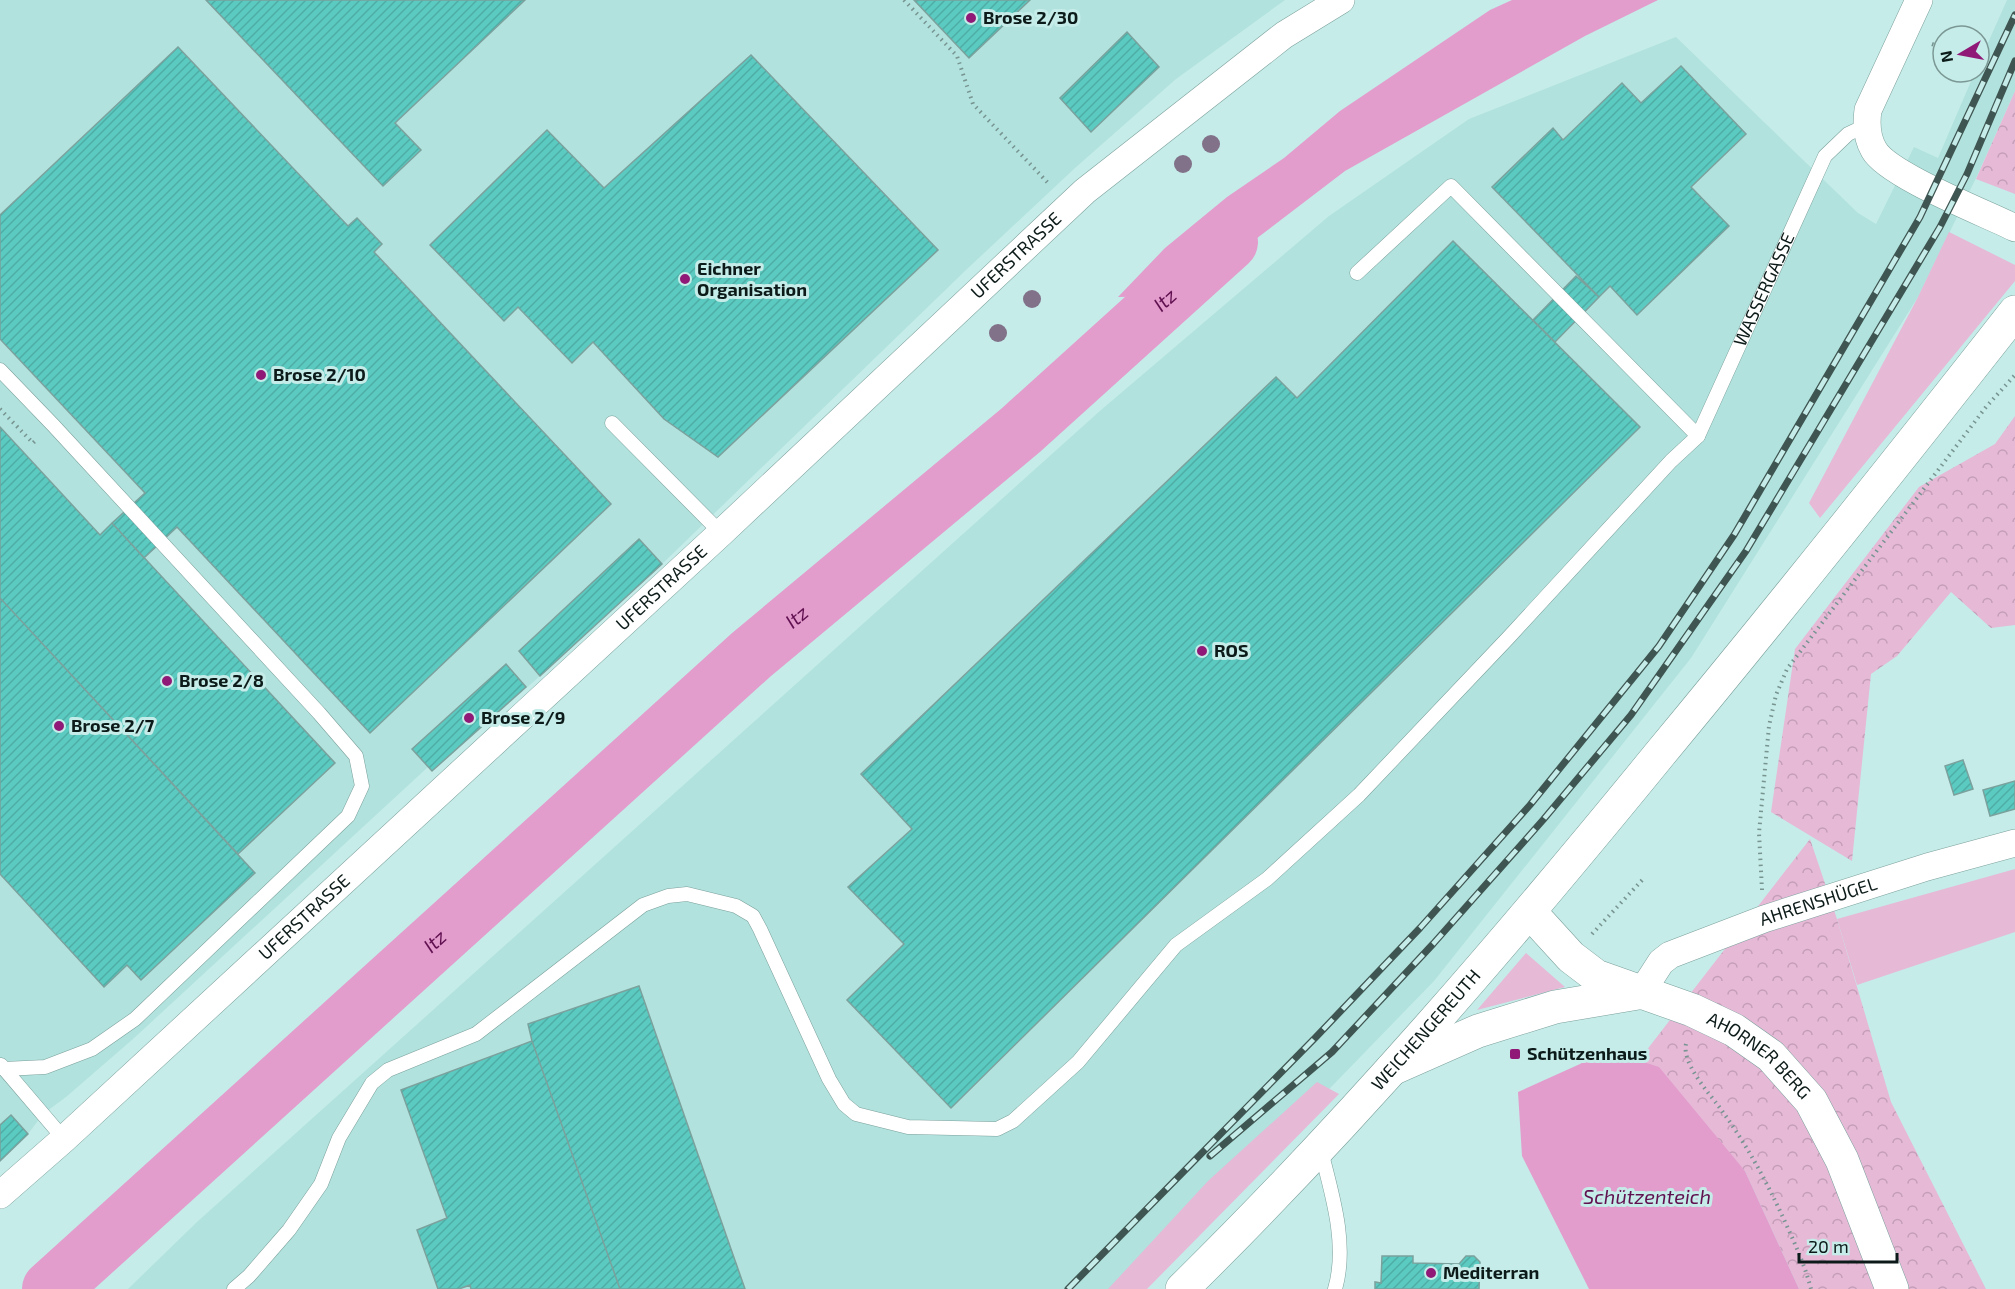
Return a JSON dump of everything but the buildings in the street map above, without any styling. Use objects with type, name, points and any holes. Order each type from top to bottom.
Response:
[{"type":"main road","name":"WEICHENGEREUTH","points":[[1182,1289],[1320,1149],[1530,912],[1820,559],[2015,312]]},
{"type":"main road","name":"AHORNER BERG","points":[[1530,912],[1571,957],[1596,976],[1692,1010],[1734,1030],[1771,1056],[1811,1101],[1842,1160],[1892,1289]]},
{"type":"main road","points":[[1392,1069],[1478,1031],[1555,1007],[1641,993]]},
{"type":"street","name":"UFERSTRASSE","points":[[0,1195],[722,533],[1085,191],[1284,35],[1341,0]]},
{"type":"street","points":[[1919,0],[1868,110],[1865,126],[1874,151],[1897,171],[2015,228]]},
{"type":"street","name":"AHRENSHÜGEL","points":[[1641,993],[1660,962],[1670,955],[1764,919],[1927,867],[2015,843]]},
{"type":"lane","name":"WASSERGASSE","points":[[234,1289],[249,1276],[288,1230],[321,1184],[339,1138],[372,1083],[388,1070],[476,1034],[643,905],[668,896],[687,894],[736,906],[753,916],[829,1079],[844,1104],[856,1114],[908,1127],[997,1129],[1013,1121],[1078,1062],[1176,945],[1267,879],[1359,795],[1671,461],[1698,436],[1825,156],[1848,134],[1865,126]]},
{"type":"lane","points":[[1357,273],[1451,186],[1698,436]]},
{"type":"lane","points":[[0,370],[53,424],[319,713],[356,756],[362,786],[348,816],[135,1019],[92,1049],[45,1067],[2,1067]]},
{"type":"lane","points":[[612,423],[722,533]]},
{"type":"lane","points":[[2,1067],[63,1139]]},
{"type":"lane","points":[[1320,1149],[1340,1241],[1337,1284],[1349,1289]]},
{"type":"path","points":[[904,0],[957,56],[973,104],[1070,206]]},
{"type":"path","points":[[1764,919],[1759,833],[1769,726],[1776,695],[1788,669],[1986,407],[2015,375]]},
{"type":"path","points":[[1571,957],[1646,877]]},
{"type":"path","points":[[1692,1010],[1684,1050],[1698,1079],[1743,1139],[1771,1190],[1805,1267],[1811,1289]]},
{"type":"shaded area","points":[[0,0],[1285,0],[1176,79],[1075,168],[966,270],[662,564],[432,771],[428,767],[133,1039],[43,1114],[28,1134],[0,1161]]},
{"type":"shaded area","name":"ROS","points":[[2007,0],[2015,0],[2015,91],[1976,178],[1918,297],[1691,658],[1434,981],[1135,1289],[128,1289],[197,1222],[1101,410],[1329,216],[1469,119],[1676,37],[1858,213],[1876,224],[1914,147],[1938,158],[1970,84],[1991,84],[1991,36]]},
{"type":"green space","points":[[2015,91],[2015,194],[1976,179]]},
{"type":"green space","points":[[1949,232],[2015,265],[2015,281],[1820,518],[1809,503],[1918,297]]},
{"type":"green space","points":[[2015,416],[2015,625],[1991,628],[1951,592],[1897,656],[1871,674],[1852,861],[1771,812],[1795,649],[1919,487],[1995,444]]},
{"type":"green space","points":[[1810,839],[1837,919],[1891,1102],[1986,1289],[1799,1289],[1745,1171],[1639,1060]]},
{"type":"green space","points":[[2015,869],[2015,932],[1857,985],[1837,919]]},
{"type":"green space","points":[[1526,953],[1565,987],[1477,1010]]},
{"type":"green space","points":[[1317,1082],[1339,1094],[1147,1289],[1108,1289],[1208,1181]]},
{"type":"water","points":[[1512,0],[1658,0],[1585,36],[1345,171],[1223,264],[1197,296],[1118,297],[1165,248],[1227,197],[1284,158],[1340,111],[1490,10]]},
{"type":"water","name":"Schützenteich","points":[[1603,1049],[1659,1067],[1745,1171],[1799,1289],[1589,1289],[1522,1156],[1518,1092],[1580,1064]]},
{"type":"waterway","name":"Itz","points":[[51,1289],[751,655],[1021,430],[1229,242]]},
{"type":"railway","points":[[1068,1289],[1420,928],[1530,805],[1659,646],[1734,535],[1920,217],[2015,15]]},
{"type":"railway","points":[[1210,1156],[1332,1052],[1433,944],[1543,820],[1631,715],[1746,551],[1940,227],[1967,174],[2015,61]]},
{"type":"place","name":"Brose 2/30","points":[[971,18]]},
{"type":"place","name":"Eichner Organisation","points":[[685,279]]},
{"type":"place","name":"Brose 2/10","points":[[261,375]]},
{"type":"place","name":"ROS","points":[[1202,651]]},
{"type":"place","name":"Brose 2/8","points":[[167,681]]},
{"type":"place","name":"Brose 2/9","points":[[469,718]]},
{"type":"place","name":"Brose 2/7","points":[[59,726]]},
{"type":"place","name":"Schützenhaus","points":[[1515,1054]]},
{"type":"place","name":"Mediterran","points":[[1431,1273]]}]
